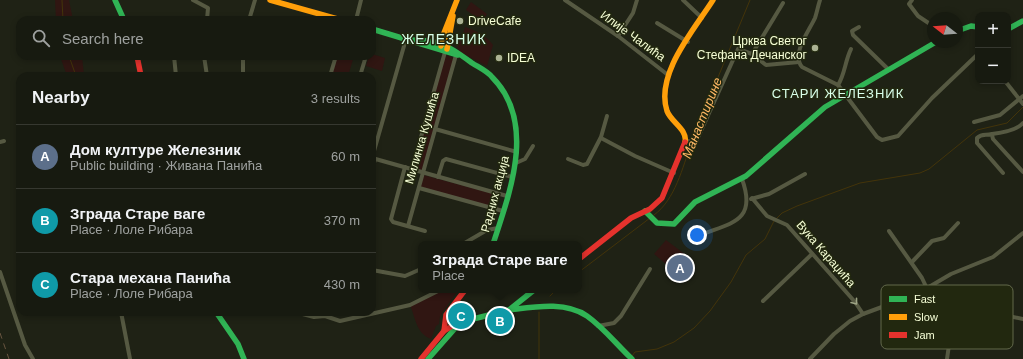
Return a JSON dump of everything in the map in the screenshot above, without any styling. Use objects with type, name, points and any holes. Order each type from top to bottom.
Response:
[{"type":"main road","points":[[115,0],[122,16]]},
{"type":"main road","points":[[270,0],[327,16]]},
{"type":"main road","points":[[444,52],[448,46],[457,0]]},
{"type":"main road","points":[[649,216],[662,198],[687,141],[684,131],[671,121],[667,113],[664,91],[668,75],[713,0]]},
{"type":"main road","points":[[444,52],[441,43],[454,11]]},
{"type":"main road","points":[[1011,27],[1023,21]]},
{"type":"main road","points":[[963,29],[971,26],[975,27]]},
{"type":"main road","points":[[424,40],[436,38],[446,28]]},
{"type":"main road","name":"Радних акција","points":[[376,33],[458,55]]},
{"type":"main road","name":"Радних акција","points":[[407,40],[424,40],[441,43],[448,46],[458,55],[483,69],[499,85],[512,107],[516,123],[518,152],[494,241]]},
{"type":"main road","points":[[582,258],[631,218],[649,216],[665,224],[674,224],[698,200],[742,179],[809,119],[846,95],[927,47]]},
{"type":"main road","points":[[138,60],[140,72]]},
{"type":"main road","points":[[451,326],[446,315],[463,293]]},
{"type":"main road","points":[[509,310],[530,293]]},
{"type":"main road","points":[[421,359],[451,326],[509,310],[544,307],[568,309],[582,313],[598,326],[632,359]]},
{"type":"main road","points":[[219,316],[240,348],[244,359]]},
{"type":"main road","points":[[428,359],[451,326]]},
{"type":"main road","points":[[232,336],[240,359]]},
{"type":"street","points":[[193,0],[208,8],[207,16]]},
{"type":"street","points":[[250,16],[255,0]]},
{"type":"street","points":[[357,16],[361,0]]},
{"type":"street","name":"Илије Чалића","points":[[564,0],[618,36],[668,75]]},
{"type":"street","points":[[618,36],[633,13],[637,0]]},
{"type":"street","points":[[683,0],[702,18]]},
{"type":"street","points":[[820,0],[815,16],[799,53],[799,62],[805,69],[838,85],[879,139],[894,138],[903,131],[932,98],[975,57]]},
{"type":"street","points":[[912,0],[909,4],[916,15],[927,22]]},
{"type":"street","points":[[752,54],[783,3]]},
{"type":"street","points":[[657,23],[688,42]]},
{"type":"street","points":[[859,27],[852,31],[852,35],[889,70]]},
{"type":"street","points":[[376,148],[407,40]]},
{"type":"street","points":[[687,141],[696,142],[738,49],[752,54],[766,65],[799,62]]},
{"type":"street","points":[[838,85],[843,76],[846,59],[851,49]]},
{"type":"street","points":[[412,169],[444,52]]},
{"type":"street","name":"Милинка Кушића","points":[[408,226],[458,55]]},
{"type":"street","points":[[174,60],[176,72]]},
{"type":"street","points":[[205,60],[206,72]]},
{"type":"street","points":[[243,60],[243,72]]},
{"type":"street","points":[[331,72],[335,60]]},
{"type":"street","points":[[361,72],[365,60]]},
{"type":"street","points":[[1007,84],[1023,104]]},
{"type":"street","points":[[974,122],[1000,115],[1023,96]]},
{"type":"street","points":[[568,159],[582,165],[587,164],[601,138],[607,116]]},
{"type":"street","points":[[1003,173],[976,142],[978,137],[984,134],[992,135],[1015,128],[1023,123]]},
{"type":"street","points":[[435,130],[518,152]]},
{"type":"street","points":[[992,135],[993,139],[1023,172]]},
{"type":"street","points":[[601,138],[634,156],[674,173]]},
{"type":"street","points":[[516,163],[525,159],[533,146]]},
{"type":"street","points":[[438,177],[443,161],[446,159],[512,177]]},
{"type":"street","points":[[376,160],[507,196]]},
{"type":"street","points":[[405,167],[390,217],[393,222],[425,231]]},
{"type":"street","points":[[747,199],[769,194],[805,174]]},
{"type":"street","points":[[698,236],[729,226],[737,221],[741,216],[747,199],[742,179]]},
{"type":"street","points":[[419,188],[502,211]]},
{"type":"street","name":"Вука Караџића","points":[[752,198],[769,217],[781,221],[812,254],[863,314]]},
{"type":"street","points":[[912,262],[932,241],[944,238],[958,223]]},
{"type":"street","points":[[468,241],[487,230],[498,228]]},
{"type":"street","points":[[889,231],[912,262],[925,285]]},
{"type":"street","points":[[932,285],[951,274],[993,257],[1023,233]]},
{"type":"street","points":[[763,301],[812,254]]},
{"type":"street","points":[[598,326],[612,323],[617,320],[650,269]]},
{"type":"street","points":[[376,271],[405,276],[418,270]]},
{"type":"street","points":[[0,272],[25,345],[33,359]]},
{"type":"street","points":[[376,313],[410,305],[434,293]]},
{"type":"street","points":[[810,359],[838,330],[863,314],[881,307]]},
{"type":"street","points":[[122,316],[130,359]]},
{"type":"street","points":[[310,316],[325,316],[340,321],[362,316]]},
{"type":"street","points":[[1013,317],[1023,319]]},
{"type":"street","points":[[947,359],[948,349]]},
{"type":"shaded area","points":[[55,0],[69,0],[72,16],[56,16]]},
{"type":"shaded area","points":[[471,2],[487,14],[482,21],[466,10]]},
{"type":"shaded area","points":[[465,27],[484,36],[493,45],[487,66],[460,52],[457,47],[457,39],[461,40]]},
{"type":"shaded area","points":[[376,55],[385,58],[382,71],[366,66],[368,60],[376,60]]},
{"type":"shaded area","points":[[445,55],[454,58],[422,170],[414,167]]},
{"type":"shaded area","points":[[61,60],[82,60],[84,72],[66,72]]},
{"type":"shaded area","points":[[336,60],[353,60],[349,72],[332,72]]},
{"type":"shaded area","points":[[423,175],[498,195],[494,208],[420,187]]},
{"type":"shaded area","points":[[666,240],[686,255],[673,270],[654,254]]},
{"type":"shaded area","points":[[434,293],[456,293],[440,316],[439,324],[436,326],[431,339],[419,329],[410,305]]},
{"type":"waterway","points":[[62,0],[63,16]]},
{"type":"waterway","name":"Манастирине","points":[[692,140],[750,0]]},
{"type":"waterway","points":[[70,60],[75,72]]},
{"type":"waterway","points":[[776,219],[782,213],[797,206],[860,183],[920,173],[929,169],[977,130],[1007,123],[1023,107]]},
{"type":"waterway","name":"Манастирине","points":[[654,215],[668,201],[673,192],[691,143]]},
{"type":"waterway","name":"Манастирине","points":[[582,270],[650,218]]},
{"type":"waterway","points":[[632,356],[635,352],[657,349],[674,342],[694,328],[710,311],[731,282],[746,255],[765,239],[774,221]]},
{"type":"waterway","name":"Манастирине","points":[[550,296],[553,293]]},
{"type":"waterway","name":"Манастирине","points":[[539,312],[539,359]]},
{"type":"railway","points":[[0,333],[9,359]]},
{"type":"traffic: fast","points":[[115,0],[122,16]]},
{"type":"traffic: fast","points":[[1011,27],[1023,21]]},
{"type":"traffic: fast","points":[[963,29],[971,26],[975,27]]},
{"type":"traffic: fast","points":[[376,30],[458,55]]},
{"type":"traffic: fast","points":[[408,40],[436,42],[449,47],[488,73],[506,95],[514,115],[517,136],[516,158],[512,180],[494,241]]},
{"type":"traffic: fast","points":[[645,211],[657,223],[674,224],[695,202],[746,176],[825,107],[927,47]]},
{"type":"traffic: fast","points":[[428,359],[458,325],[469,320],[509,310],[530,293]]},
{"type":"traffic: fast","points":[[509,310],[549,306],[569,308],[578,311],[599,326],[632,359]]},
{"type":"traffic: fast","points":[[451,309],[450,319],[453,328]]},
{"type":"traffic: fast","points":[[219,316],[238,344],[244,359]]},
{"type":"traffic: slow","points":[[270,0],[327,16]]},
{"type":"traffic: slow","points":[[441,46],[442,38],[457,0]]},
{"type":"traffic: slow","points":[[685,142],[682,130],[667,111],[665,97],[666,82],[678,53],[713,0]]},
{"type":"traffic: slow","points":[[447,49],[453,16]]},
{"type":"traffic: jam","points":[[138,60],[140,72]]},
{"type":"traffic: jam","points":[[582,257],[631,218],[650,209],[662,198],[685,142]]},
{"type":"traffic: jam","points":[[444,331],[446,315],[463,293]]},
{"type":"traffic: jam","points":[[421,359],[444,331],[457,323]]},
{"type":"place","name":"DriveCafe","points":[[460,21]]},
{"type":"place","name":"Црква Светог Стефана Дечанског","points":[[815,48]]},
{"type":"place","name":"IDEA","points":[[499,58]]},
{"type":"place","name":"Дом културе Железник","points":[[680,268]]},
{"type":"place","name":"Стара механа Панића","points":[[461,316]]},
{"type":"place","name":"Зграда Старе ваге","points":[[500,321]]},
{"type":"district","name":"ЖЕЛЕЗНИК","points":[[444,39]]},
{"type":"district","name":"СТАРИ ЖЕЛЕЗНИК","points":[[838,93]]}]
